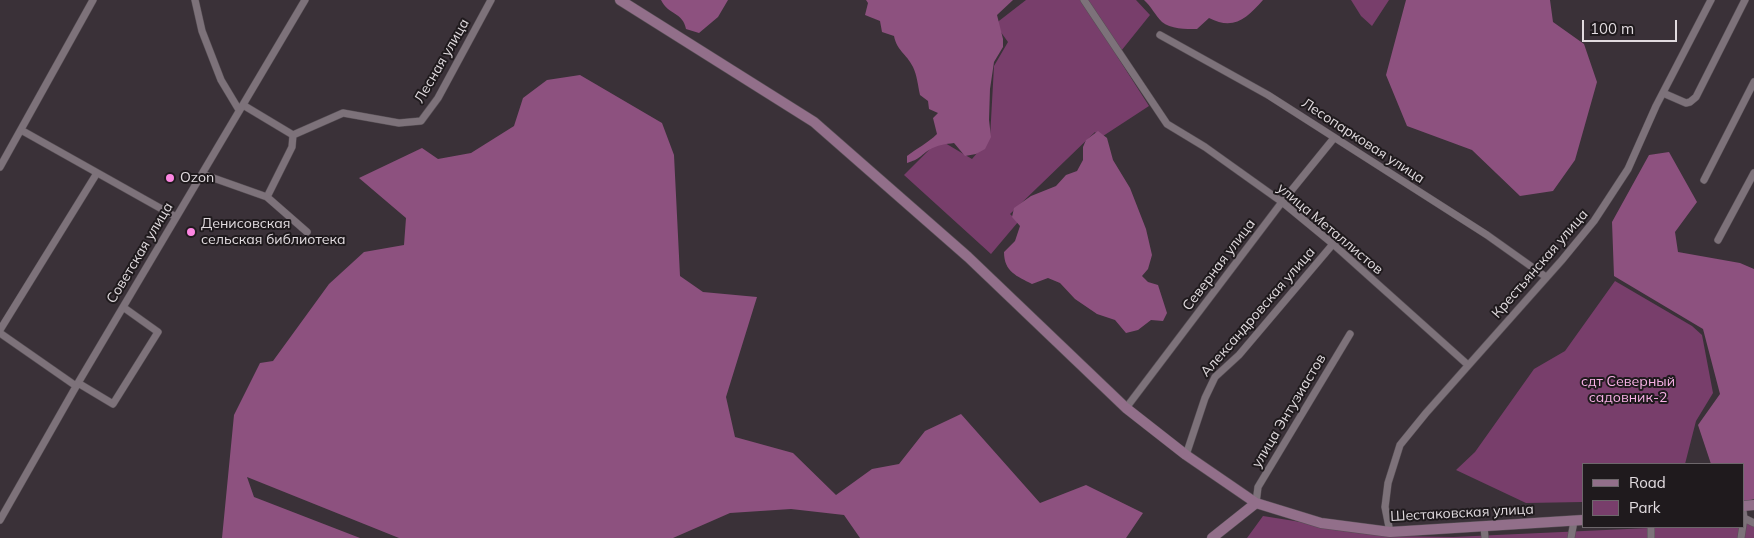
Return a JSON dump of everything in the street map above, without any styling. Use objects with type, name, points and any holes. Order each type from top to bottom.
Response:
[{"type":"main road","name":"Шестаковская улица","points":[[620,0],[814,122],[968,257],[1126,408],[1186,455],[1256,503],[1321,523],[1390,532],[1450,533],[1484,526],[1578,520]]},
{"type":"main road","points":[[1212,538],[1256,503]]},
{"type":"street","points":[[0,167],[93,0]]},
{"type":"street","points":[[195,0],[202,30],[221,80],[241,108],[293,135],[292,147],[267,197]]},
{"type":"street","name":"Советская улица","points":[[0,520],[122,307],[304,0]]},
{"type":"street","name":"Лесная улица","points":[[293,135],[343,112],[399,123],[421,121],[438,98],[491,0]]},
{"type":"street","name":"улица Металлистов","points":[[1084,0],[1167,124],[1205,147],[1282,202],[1333,244],[1468,365]]},
{"type":"street","name":"Крестьянская улица","points":[[1390,532],[1385,507],[1388,483],[1400,445],[1594,221],[1628,169],[1663,93],[1711,0]]},
{"type":"street","points":[[1663,93],[1686,103],[1696,97],[1745,0]]},
{"type":"street","name":"Лесопарковая улица","points":[[1160,35],[1268,95],[1487,234],[1546,277]]},
{"type":"street","points":[[1704,180],[1754,82]]},
{"type":"street","points":[[22,130],[176,217]]},
{"type":"street","name":"Северная улица","points":[[1126,408],[1282,202],[1334,138]]},
{"type":"street","points":[[97,172],[0,331],[77,384],[113,404],[158,332],[122,307]]},
{"type":"street","points":[[1718,240],[1754,173]]},
{"type":"street","points":[[202,174],[267,197],[307,232]]},
{"type":"street","name":"Александровская улица","points":[[1186,455],[1205,398],[1215,377],[1239,355],[1333,244]]},
{"type":"street","name":"улица Энтузиастов","points":[[1256,503],[1258,487],[1350,334]]},
{"type":"street","points":[[1744,514],[1754,523]]},
{"type":"street","points":[[1571,538],[1578,520]]},
{"type":"street","points":[[1484,526],[1485,538]]},
{"type":"green space","points":[[1026,0],[1136,0],[1150,15],[1117,56],[1149,106],[1100,138],[1095,132],[1010,214],[1018,222],[991,254],[904,175],[933,146],[945,143],[972,159],[990,138],[994,66],[1008,42],[995,24]]},
{"type":"green space","points":[[1351,0],[1389,0],[1372,26],[1361,16]]},
{"type":"green space","name":"сдт Северный садовник-2","points":[[1615,281],[1692,326],[1702,335],[1713,393],[1696,421],[1685,463],[1582,463],[1582,502],[1526,503],[1456,470],[1475,452],[1534,369],[1565,351]]},
{"type":"green space","points":[[1263,516],[1389,536],[1453,537],[1649,528],[1744,528],[1744,521],[1754,523],[1754,538],[1247,538]]},
{"type":"shaded area","points":[[661,0],[728,0],[718,17],[699,33],[686,29],[682,19],[667,8]]},
{"type":"shaded area","points":[[866,0],[1013,0],[997,15],[1003,47],[994,62],[990,89],[989,120],[991,137],[985,149],[976,154],[965,156],[954,143],[945,144],[932,148],[917,159],[907,163],[907,156],[937,134],[933,118],[938,113],[929,109],[928,101],[920,95],[913,67],[899,49],[894,36],[882,32],[880,21],[865,15],[868,3]]},
{"type":"shaded area","points":[[1144,0],[1263,0],[1239,21],[1226,23],[1209,18],[1197,29],[1178,28],[1165,24]]},
{"type":"shaded area","points":[[1406,0],[1550,0],[1553,22],[1584,44],[1597,82],[1575,160],[1553,191],[1520,196],[1472,150],[1407,126],[1386,75]]},
{"type":"shaded area","points":[[580,75],[662,123],[674,155],[680,276],[703,292],[757,297],[726,397],[735,437],[793,453],[836,495],[872,469],[899,464],[925,431],[961,414],[1040,503],[1086,485],[1143,513],[1126,538],[860,538],[844,515],[791,509],[730,513],[673,538],[399,538],[247,477],[254,497],[360,538],[222,538],[234,415],[260,363],[273,361],[329,284],[364,252],[404,245],[406,218],[359,178],[422,148],[438,159],[471,153],[514,126],[523,98],[547,80]]},
{"type":"shaded area","points":[[1098,131],[1107,138],[1113,160],[1130,188],[1146,229],[1152,255],[1148,269],[1142,276],[1148,282],[1158,285],[1167,313],[1163,321],[1151,320],[1138,330],[1126,333],[1115,320],[1097,314],[1075,299],[1060,283],[1048,278],[1032,284],[1021,278],[1009,269],[1004,252],[1015,241],[1020,226],[1012,217],[1014,208],[1031,196],[1056,186],[1066,175],[1077,171],[1083,160],[1083,147],[1086,140]]},
{"type":"shaded area","points":[[1669,152],[1697,202],[1675,232],[1678,252],[1740,263],[1754,269],[1754,499],[1744,503],[1744,463],[1711,463],[1698,425],[1720,394],[1703,329],[1614,276],[1612,222],[1649,155]]},
{"type":"place","name":"Ozon","points":[[170,178]]},
{"type":"place","name":"Денисовская сельская библиотека","points":[[191,232]]}]
